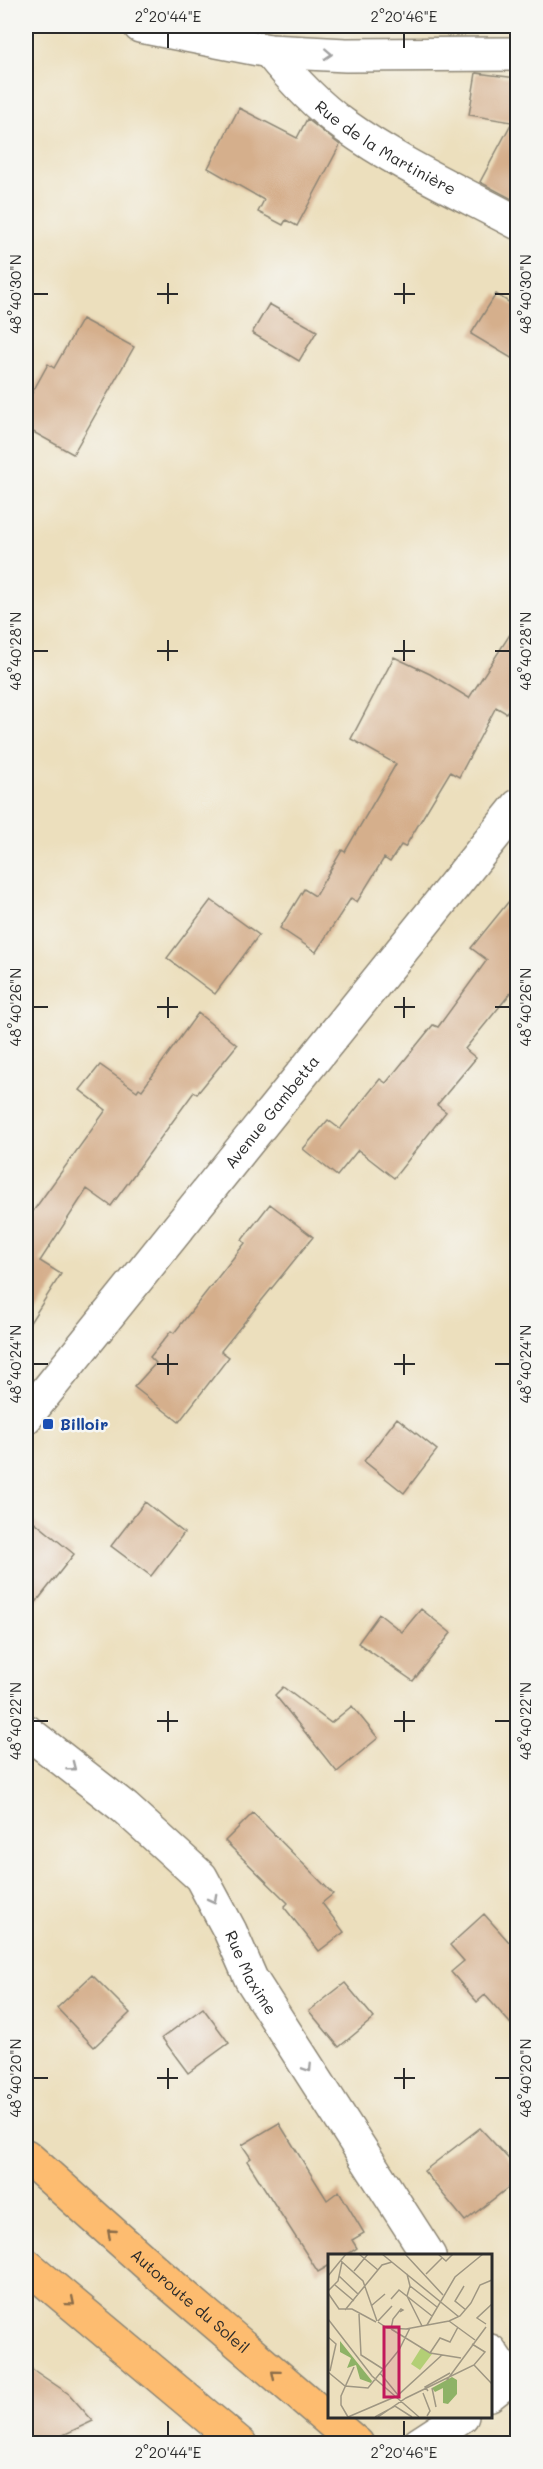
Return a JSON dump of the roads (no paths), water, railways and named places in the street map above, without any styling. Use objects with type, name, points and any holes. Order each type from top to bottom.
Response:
[{"type":"highway","name":"Autoroute du Soleil","points":[[26,2156],[163,2278],[357,2444]]},
{"type":"highway","points":[[26,2265],[240,2444]]},
{"type":"street","points":[[140,26],[272,38],[346,55],[518,54]]},
{"type":"street","name":"Rue de la Martinière","points":[[272,38],[292,79],[343,125],[377,147],[518,223]]},
{"type":"street","name":"Avenue Gambetta","points":[[26,1417],[518,806]]},
{"type":"street","name":"Rue Maxime","points":[[26,1731],[124,1808],[201,1877],[230,1931],[251,1979],[428,2254]]},
{"type":"street","points":[[492,2355],[506,2382]]},
{"type":"street","points":[[419,2444],[459,2418]]},
{"type":"place","name":"Billoir","points":[[48,1424]]}]
